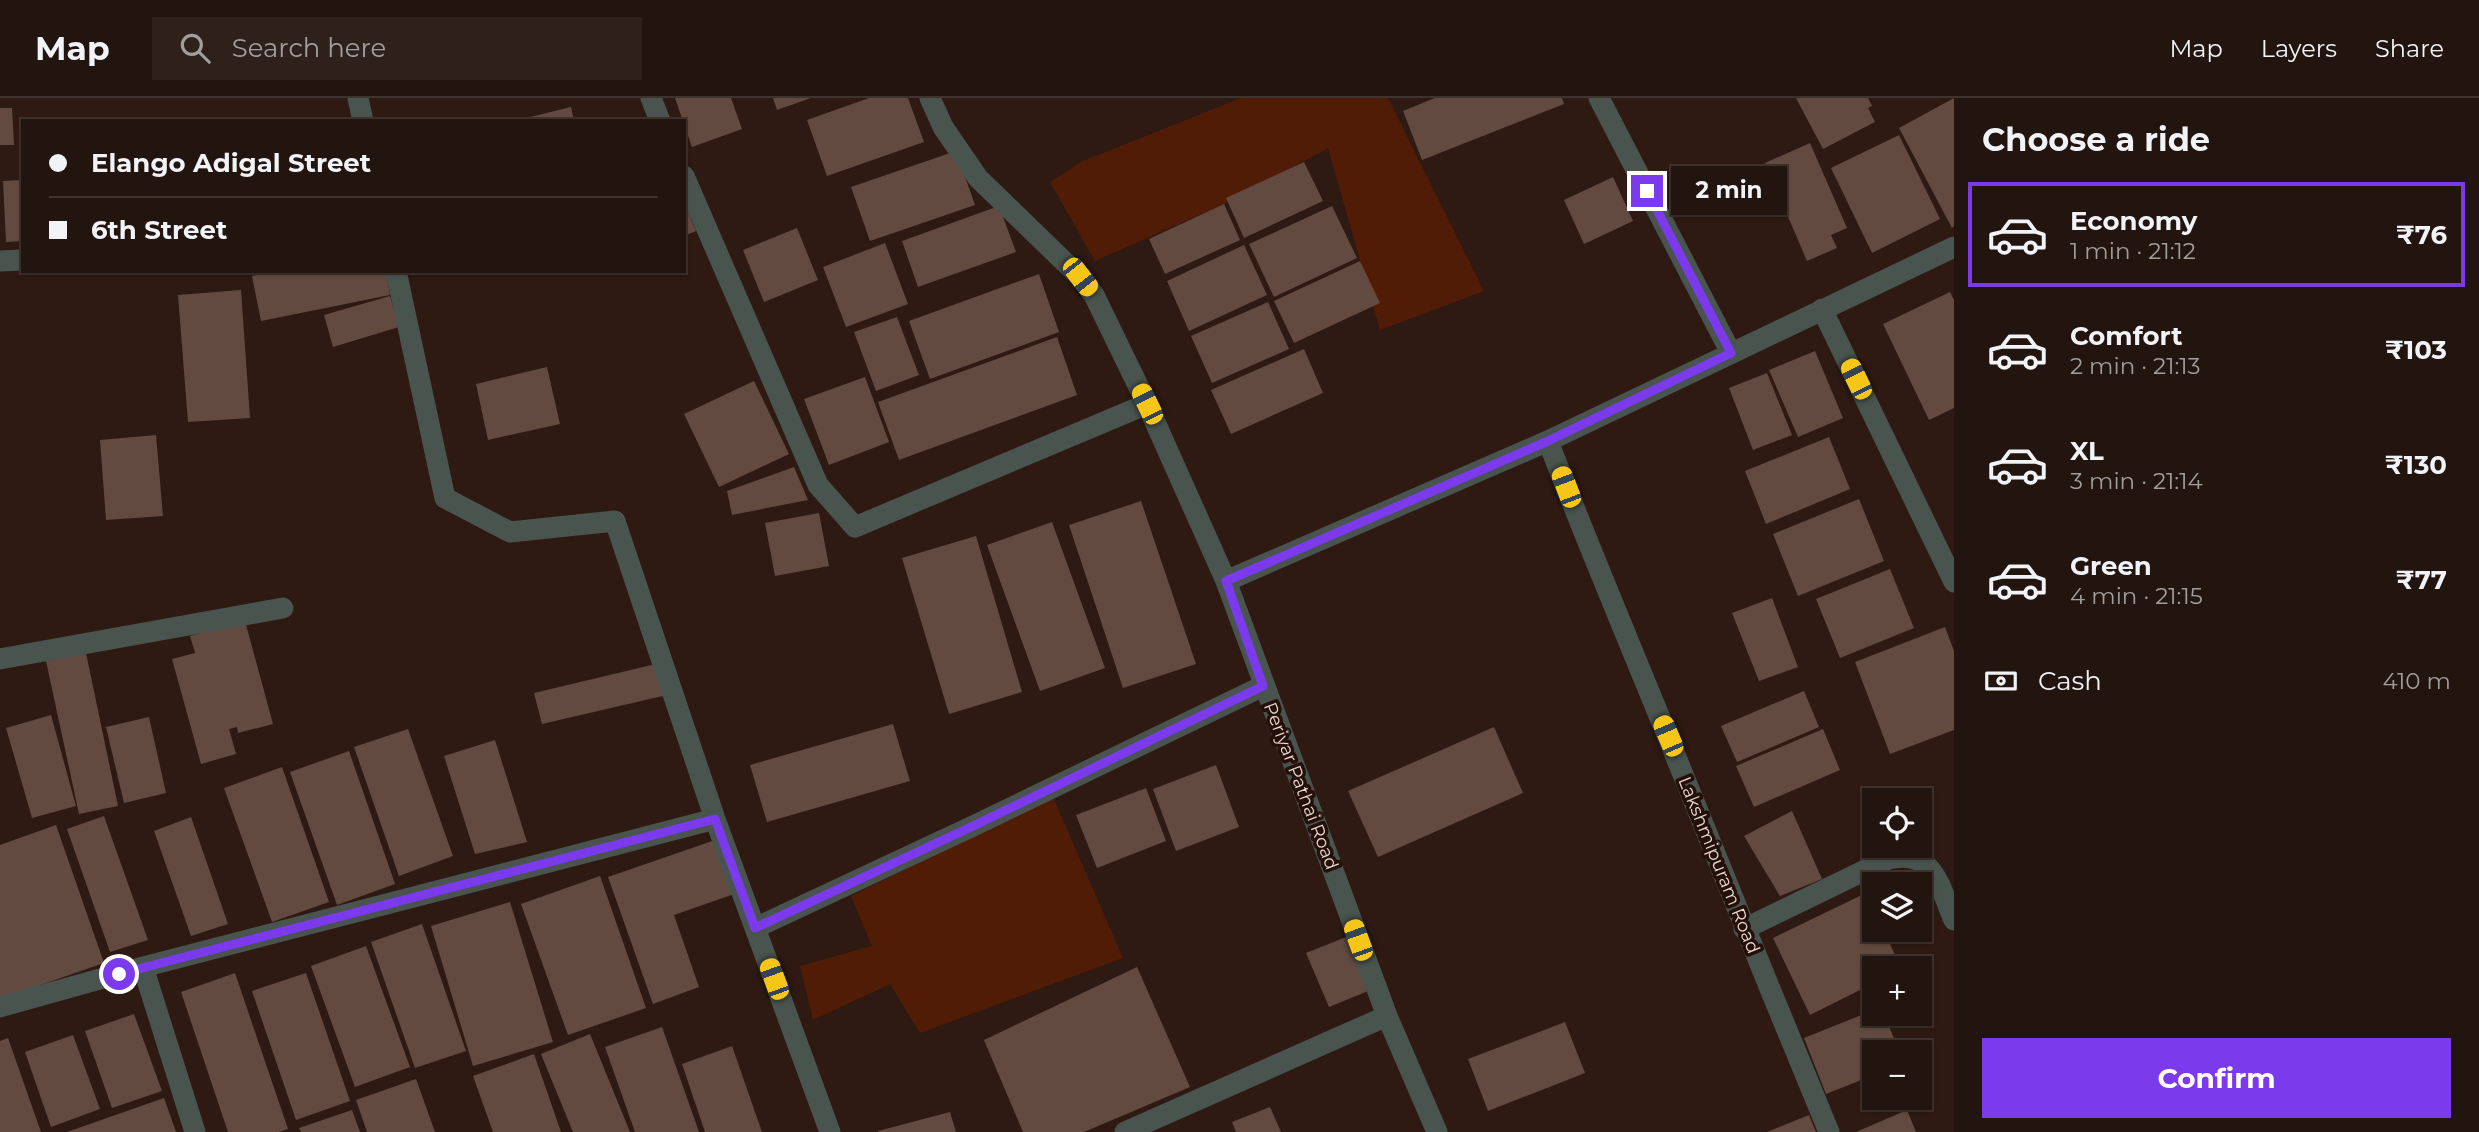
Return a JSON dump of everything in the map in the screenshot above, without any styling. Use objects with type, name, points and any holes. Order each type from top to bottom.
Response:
[{"type":"street","points":[[358,98],[363,119]]},
{"type":"street","points":[[650,98],[659,119]]},
{"type":"street","name":"Periyar Pathai Road","points":[[929,98],[943,127],[978,178],[1080,277],[1094,295],[1147,404],[1226,581],[1387,1016],[1437,1132]]},
{"type":"street","points":[[1599,98],[1731,353]]},
{"type":"street","points":[[686,181],[818,485],[855,527],[1147,404]]},
{"type":"street","points":[[1226,581],[1548,441],[1954,247]]},
{"type":"street","points":[[0,261],[21,260]]},
{"type":"street","points":[[396,273],[445,498],[510,532],[615,521],[715,819],[830,1132]]},
{"type":"street","points":[[1822,309],[1954,582]]},
{"type":"street","name":"Lakshmipuram Road","points":[[1548,441],[1744,929],[1829,1132]]},
{"type":"street","points":[[0,659],[283,608]]},
{"type":"street","points":[[755,928],[1263,686]]},
{"type":"street","points":[[0,1007],[143,967],[715,819]]},
{"type":"street","points":[[1744,929],[1888,859],[1904,855],[1921,860],[1931,868],[1954,920]]},
{"type":"street","points":[[143,967],[195,1132]]},
{"type":"street","points":[[1125,1132],[1387,1016]]},
{"type":"shaded area","points":[[1241,98],[1388,98],[1484,291],[1380,330],[1328,148],[1224,204],[1095,261],[1050,182],[1083,161]]},
{"type":"shaded area","points":[[1053,797],[1123,958],[920,1033],[890,984],[813,1020],[800,966],[872,946],[851,896]]},
{"type":"building","points":[[675,98],[731,98],[742,129],[692,147],[686,130],[686,119],[682,119]]},
{"type":"building","points":[[773,98],[811,98],[777,110]]},
{"type":"building","points":[[869,98],[908,98],[924,142],[827,176],[807,120]]},
{"type":"building","points":[[1435,98],[1562,98],[1564,104],[1422,160],[1403,111]]},
{"type":"building","points":[[1796,98],[1868,98],[1872,106],[1868,108],[1875,122],[1823,149]]},
{"type":"building","points":[[1954,98],[1954,226],[1952,228],[1899,128]]},
{"type":"building","points":[[571,107],[574,119],[522,119]]},
{"type":"building","points":[[0,108],[12,108],[14,145],[0,145]]},
{"type":"building","points":[[1899,135],[1940,219],[1872,253],[1831,168]]},
{"type":"building","points":[[1810,143],[1847,228],[1831,235],[1837,248],[1807,261],[1765,163]]},
{"type":"building","points":[[956,151],[975,205],[870,241],[851,187]]},
{"type":"building","points":[[1304,162],[1323,201],[1244,238],[1226,198]]},
{"type":"building","points":[[1613,177],[1633,221],[1584,244],[1564,200]]},
{"type":"building","points":[[21,180],[21,241],[6,242],[3,181]]},
{"type":"building","points":[[1224,204],[1240,240],[1165,274],[1149,239]]},
{"type":"building","points":[[999,206],[1016,252],[918,287],[902,241]]},
{"type":"building","points":[[1332,206],[1357,258],[1274,297],[1249,244]]},
{"type":"building","points":[[686,207],[696,231],[686,235]]},
{"type":"building","points":[[797,228],[818,280],[764,302],[743,250]]},
{"type":"building","points":[[885,243],[908,304],[846,327],[823,267]]},
{"type":"building","points":[[1244,245],[1267,295],[1189,331],[1167,281]]},
{"type":"building","points":[[1360,261],[1380,303],[1294,343],[1274,301]]},
{"type":"building","points":[[266,273],[386,273],[390,295],[261,321],[252,276]]},
{"type":"building","points":[[1039,274],[1059,332],[930,379],[909,321]]},
{"type":"building","points":[[241,290],[250,418],[188,422],[178,295]]},
{"type":"building","points":[[1950,292],[1954,300],[1954,408],[1929,420],[1883,324]]},
{"type":"building","points":[[390,296],[399,327],[333,347],[324,315]]},
{"type":"building","points":[[1268,302],[1289,349],[1212,383],[1191,336]]},
{"type":"building","points":[[897,317],[919,375],[876,391],[854,332]]},
{"type":"building","points":[[1057,337],[1077,395],[899,460],[878,402]]},
{"type":"building","points":[[1304,349],[1323,393],[1231,434],[1211,390]]},
{"type":"building","points":[[1815,351],[1843,418],[1798,437],[1769,370]]},
{"type":"building","points":[[547,367],[560,424],[488,440],[476,384]]},
{"type":"building","points":[[1767,373],[1792,435],[1753,450],[1729,388]]},
{"type":"building","points":[[865,377],[889,442],[829,465],[804,399]]},
{"type":"building","points":[[754,381],[789,454],[719,487],[684,414]]},
{"type":"building","points":[[156,435],[163,516],[106,520],[100,440]]},
{"type":"building","points":[[1829,437],[1850,489],[1766,524],[1745,471]]},
{"type":"building","points":[[794,467],[808,500],[732,515],[727,491]]},
{"type":"building","points":[[1859,499],[1884,561],[1798,596],[1773,534]]},
{"type":"building","points":[[1141,501],[1196,664],[1123,688],[1069,525]]},
{"type":"building","points":[[819,513],[829,566],[775,576],[765,523]]},
{"type":"building","points":[[1052,522],[1105,668],[1040,691],[987,545]]},
{"type":"building","points":[[976,536],[1022,692],[949,714],[902,558]]},
{"type":"building","points":[[1890,569],[1914,628],[1840,658],[1816,599]]},
{"type":"building","points":[[1772,598],[1798,667],[1759,681],[1732,613]]},
{"type":"building","points":[[245,621],[273,724],[238,733],[237,727],[229,729],[236,754],[201,764],[172,659],[195,653],[190,636]]},
{"type":"building","points":[[1945,627],[1954,651],[1954,730],[1890,754],[1855,662]]},
{"type":"building","points":[[86,653],[118,806],[79,814],[46,661]]},
{"type":"building","points":[[660,663],[667,695],[542,724],[534,693]]},
{"type":"building","points":[[1804,691],[1819,727],[1737,762],[1721,726]]},
{"type":"building","points":[[51,715],[76,806],[32,818],[6,728]]},
{"type":"building","points":[[149,717],[166,793],[124,803],[106,727]]},
{"type":"building","points":[[893,724],[910,781],[767,822],[750,765]]},
{"type":"building","points":[[1494,727],[1523,793],[1378,857],[1348,791]]},
{"type":"building","points":[[408,729],[453,856],[399,876],[354,747]]},
{"type":"building","points":[[1823,729],[1840,770],[1754,807],[1736,766]]},
{"type":"building","points":[[495,740],[527,842],[475,854],[444,756]]},
{"type":"building","points":[[349,751],[395,884],[337,905],[290,772]]},
{"type":"building","points":[[1216,765],[1239,827],[1176,851],[1153,789]]},
{"type":"building","points":[[282,767],[329,902],[272,922],[224,788]]},
{"type":"building","points":[[1146,788],[1166,841],[1097,868],[1076,815]]},
{"type":"building","points":[[1792,811],[1822,879],[1780,896],[1744,836]]},
{"type":"building","points":[[104,816],[148,940],[110,952],[67,829]]},
{"type":"building","points":[[191,817],[228,924],[191,936],[154,831]]},
{"type":"building","points":[[56,825],[104,963],[0,999],[0,845]]},
{"type":"building","points":[[721,838],[740,892],[674,915],[699,987],[653,1004],[608,877]]},
{"type":"building","points":[[600,876],[646,1008],[568,1035],[521,904]]},
{"type":"building","points":[[1862,895],[1862,942],[1889,942],[1895,956],[1862,956],[1862,989],[1810,1015],[1773,938]]},
{"type":"building","points":[[510,902],[553,1042],[473,1066],[431,926]]},
{"type":"building","points":[[422,924],[466,1051],[415,1068],[371,942]]},
{"type":"building","points":[[1351,935],[1373,989],[1329,1007],[1306,953]]},
{"type":"building","points":[[366,946],[410,1067],[355,1087],[311,966]]},
{"type":"building","points":[[1137,967],[1190,1087],[1084,1132],[1023,1132],[984,1040]]},
{"type":"building","points":[[235,973],[288,1129],[279,1132],[228,1132],[181,992]]},
{"type":"building","points":[[306,973],[350,1101],[296,1120],[252,991]]},
{"type":"building","points":[[134,1014],[162,1091],[112,1108],[85,1031]]},
{"type":"building","points":[[1862,1015],[1862,1026],[1889,1026],[1894,1040],[1862,1040],[1862,1080],[1826,1094],[1804,1038]]},
{"type":"building","points":[[1565,1022],[1585,1073],[1488,1111],[1468,1059]]},
{"type":"building","points":[[662,1027],[699,1132],[635,1132],[605,1047]]},
{"type":"building","points":[[590,1034],[630,1132],[573,1132],[541,1054]]},
{"type":"building","points":[[73,1035],[100,1109],[51,1127],[25,1052]]},
{"type":"building","points":[[8,1038],[41,1132],[0,1132],[0,1041]]},
{"type":"building","points":[[732,1046],[762,1132],[705,1132],[682,1064]]},
{"type":"building","points":[[534,1054],[561,1132],[493,1132],[473,1076]]},
{"type":"building","points":[[416,1079],[435,1132],[367,1132],[356,1100]]},
{"type":"building","points":[[164,1098],[176,1132],[67,1132]]},
{"type":"building","points":[[1270,1107],[1281,1132],[1236,1132],[1232,1122]]},
{"type":"building","points":[[352,1110],[360,1132],[301,1132],[299,1128]]},
{"type":"building","points":[[1907,1110],[1916,1132],[1856,1132]]},
{"type":"building","points":[[950,1112],[956,1132],[878,1132],[878,1131]]},
{"type":"building","points":[[1809,1115],[1816,1132],[1767,1132]]},
{"type":"route","points":[[119,974],[715,819],[755,928],[1263,686],[1226,581],[1548,441],[1731,353],[1647,191]]}]
